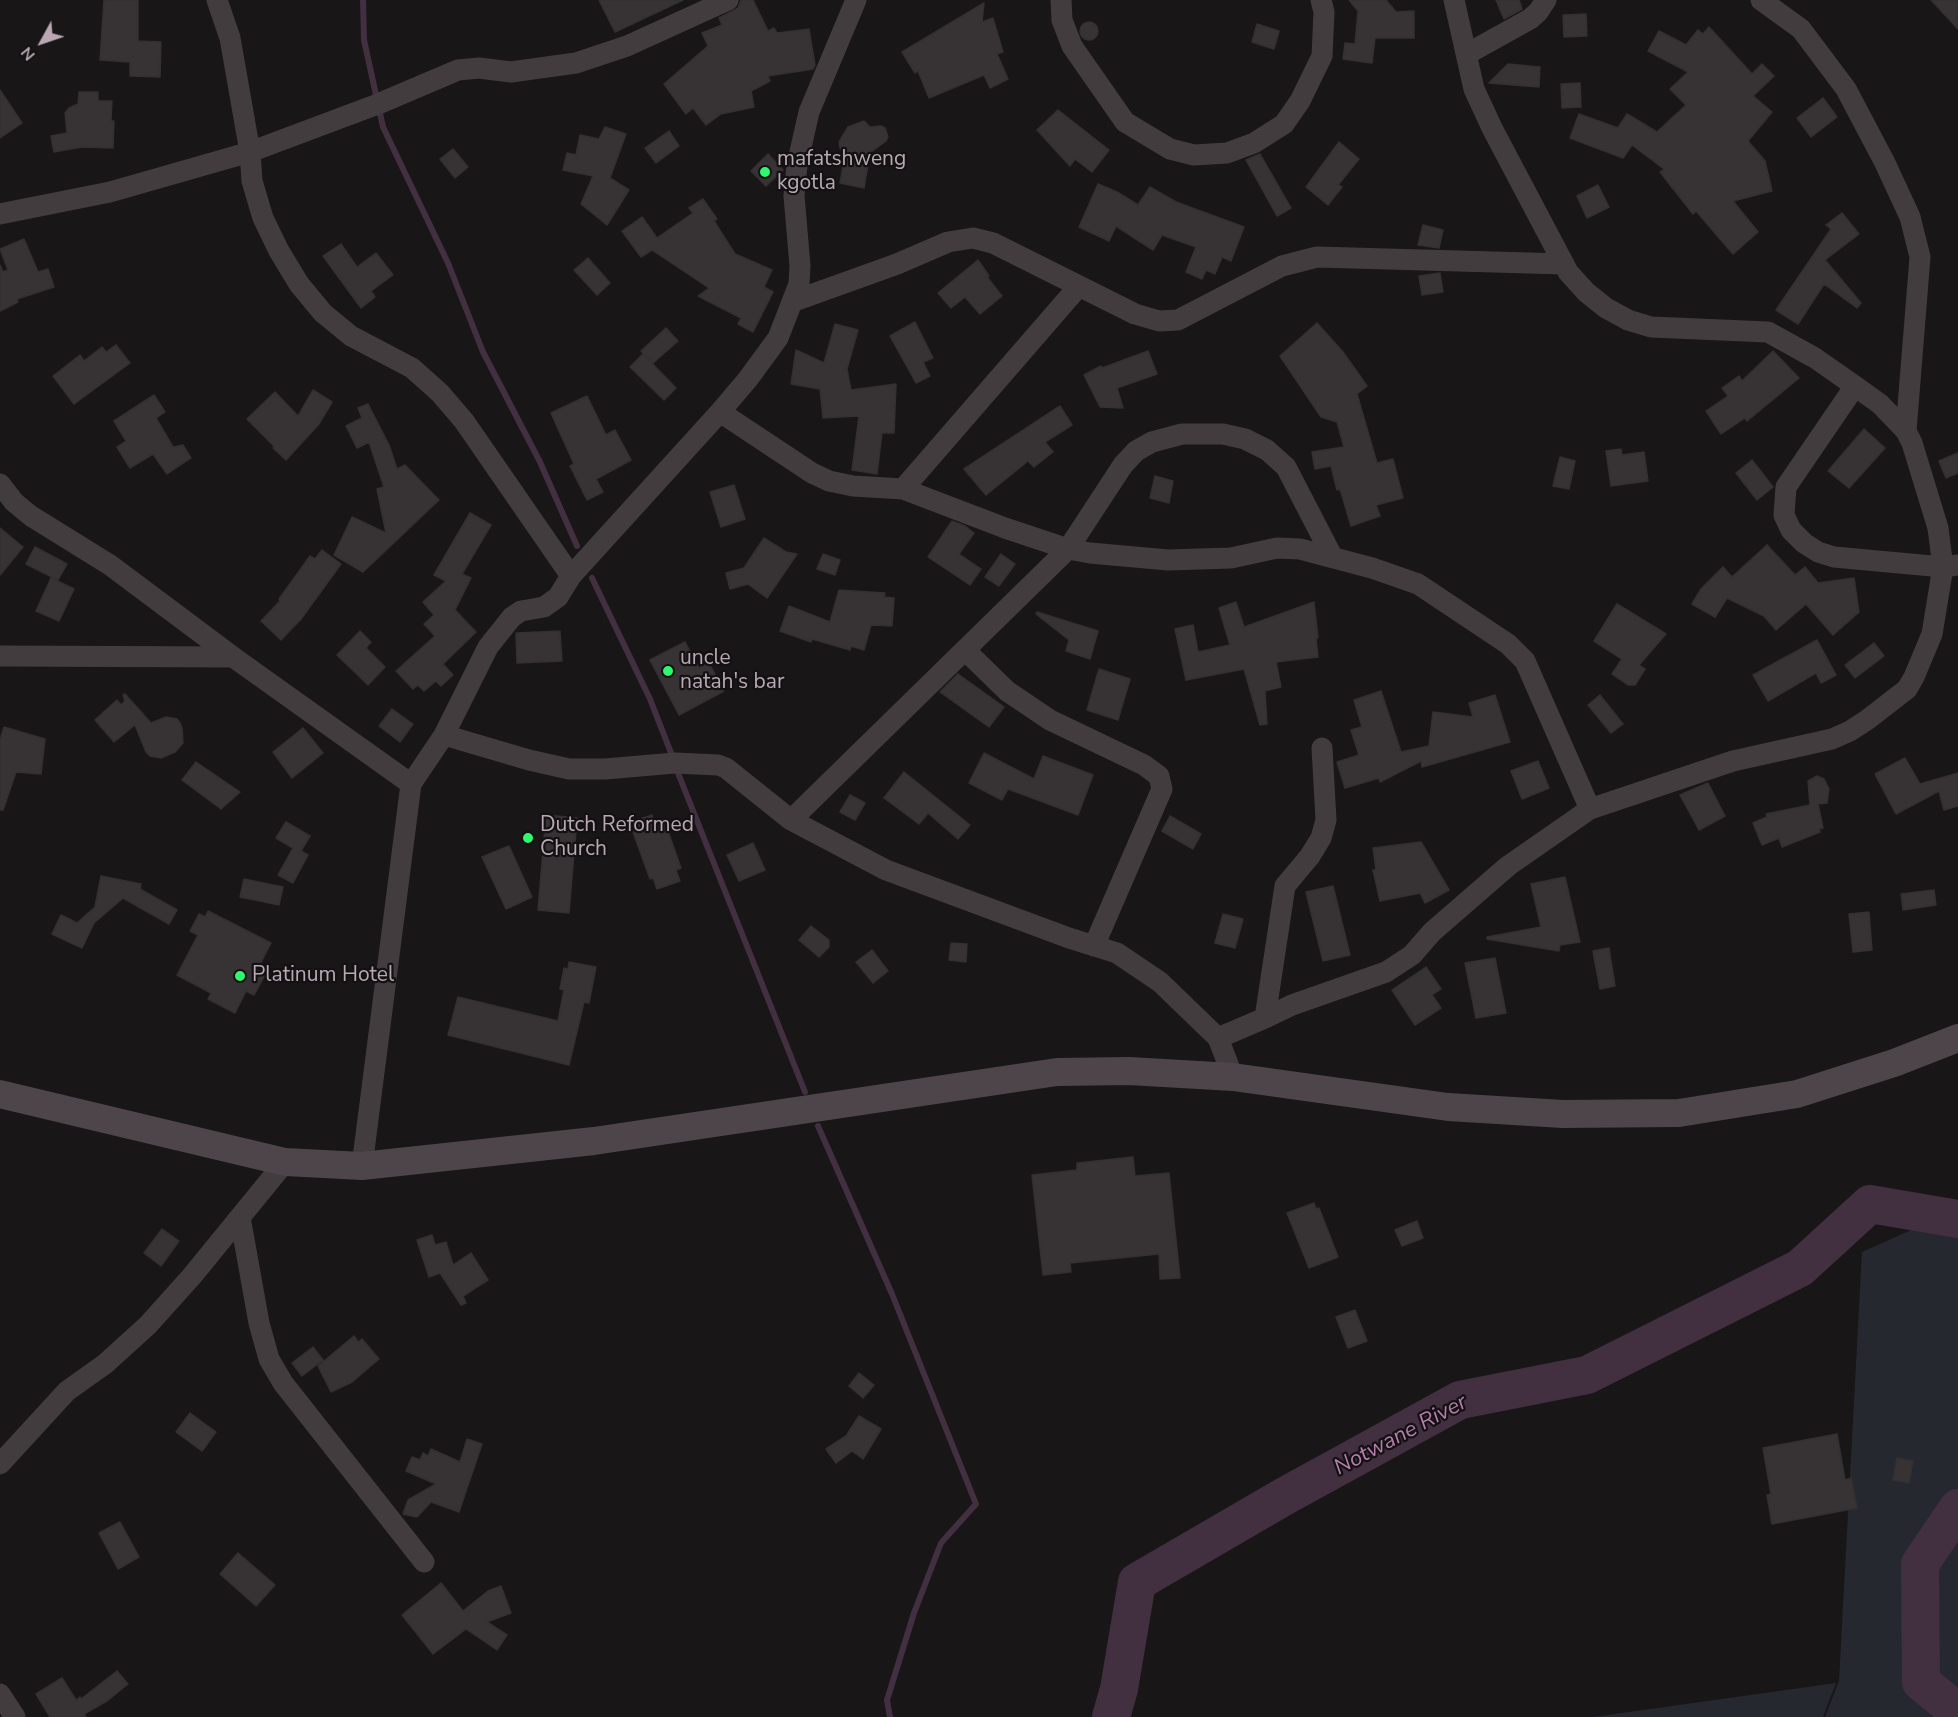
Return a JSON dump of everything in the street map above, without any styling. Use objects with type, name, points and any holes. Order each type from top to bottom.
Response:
[{"type":"street","points":[[217,0],[230,38],[250,152],[252,180],[263,218],[299,284],[323,313],[351,336],[412,368],[440,393],[464,421],[572,576]]},
{"type":"street","points":[[0,214],[110,192],[250,152],[378,104],[458,70],[479,68],[511,72],[576,63],[627,46],[728,0]]},
{"type":"street","points":[[362,1166],[411,784],[444,735],[488,647],[512,616],[521,610],[544,607],[558,597],[572,576],[720,412],[778,338],[799,284],[800,266],[794,196],[797,165],[808,112],[856,0]]},
{"type":"street","points":[[1061,0],[1062,20],[1072,46],[1125,122],[1170,148],[1194,155],[1227,153],[1254,143],[1284,124],[1300,101],[1322,56],[1324,12],[1321,0]]},
{"type":"street","points":[[1218,1038],[1292,1005],[1386,972],[1412,956],[1432,933],[1508,866],[1590,809],[1734,761],[1832,739],[1867,720],[1897,699],[1914,677],[1932,634],[1951,566],[1912,443],[1906,431],[1880,404],[1815,358],[1768,332],[1651,327],[1628,320],[1606,308],[1586,292],[1568,272],[1492,128],[1474,89],[1454,0]]},
{"type":"street","points":[[1467,54],[1530,19],[1546,0]]},
{"type":"street","points":[[1761,0],[1801,28],[1846,89],[1910,217],[1920,257],[1906,431]]},
{"type":"street","points":[[794,301],[897,264],[948,242],[973,238],[993,243],[1135,314],[1159,321],[1178,321],[1282,266],[1317,256],[1564,264]]},
{"type":"street","points":[[903,489],[1079,286]]},
{"type":"street","points":[[1855,387],[1786,487],[1784,515],[1791,530],[1804,543],[1826,555],[1951,566]]},
{"type":"street","points":[[720,412],[812,473],[829,481],[853,486],[903,489],[1068,549],[1168,560],[1231,558],[1277,548],[1300,549],[1332,556],[1418,584],[1508,644],[1525,662],[1590,809]]},
{"type":"street","points":[[791,820],[1068,549],[1123,465],[1136,451],[1152,442],[1182,434],[1223,434],[1245,439],[1267,450],[1286,467],[1332,556]]},
{"type":"street","points":[[0,484],[14,502],[31,516],[110,565],[233,657],[411,784]]},
{"type":"street","points":[[965,650],[1007,691],[1050,720],[1144,765],[1159,776],[1162,789],[1094,946]]},
{"type":"street","points":[[0,656],[233,657]]},
{"type":"street","points":[[444,735],[529,760],[569,769],[605,769],[675,763],[718,765],[726,768],[791,820],[886,870],[1117,953],[1161,982],[1218,1038],[1233,1077]]},
{"type":"street","points":[[1265,1018],[1286,886],[1321,838],[1326,820],[1322,748]]},
{"type":"street","points":[[0,1094],[285,1162],[362,1166],[594,1141],[1057,1072],[1129,1071],[1233,1077],[1448,1107],[1563,1114],[1679,1113],[1797,1094],[1894,1063],[1958,1038]]},
{"type":"street","points":[[0,1464],[67,1391],[105,1364],[148,1325],[285,1162]]},
{"type":"street","points":[[240,1217],[258,1323],[268,1359],[283,1383],[424,1562]]},
{"type":"street","points":[[0,1694],[15,1717]]},
{"type":"shaded area","points":[[1958,1209],[1958,1717],[1825,1717],[1839,1681],[1862,1252]]},
{"type":"shaded area","points":[[1836,1683],[1823,1717],[1593,1717]]},
{"type":"building","points":[[104,0],[138,0],[138,41],[161,42],[160,77],[130,76],[130,62],[100,60]]},
{"type":"building","points":[[599,0],[683,0],[615,32]]},
{"type":"building","points":[[741,0],[753,0],[768,31],[774,28],[777,33],[809,29],[815,65],[813,69],[768,76],[770,81],[751,91],[754,107],[721,114],[706,125],[693,108],[686,114],[664,84],[708,46],[702,33],[722,25],[719,18],[738,8]]},
{"type":"building","points":[[1349,0],[1386,0],[1396,12],[1414,11],[1414,38],[1375,38],[1372,63],[1343,59],[1345,43],[1355,44],[1358,11]]},
{"type":"building","points":[[1496,0],[1519,0],[1522,9],[1504,19]]},
{"type":"building","points":[[1931,0],[1958,0],[1958,29]]},
{"type":"building","points":[[984,3],[982,22],[993,18],[1003,52],[997,54],[1008,79],[990,88],[984,75],[929,98],[918,71],[915,73],[902,52]]},
{"type":"building","points":[[1586,14],[1587,36],[1564,37],[1563,15]]},
{"type":"building","points":[[1085,22],[1093,22],[1098,27],[1096,38],[1085,40],[1080,35],[1080,27]]},
{"type":"building","points":[[1257,24],[1279,31],[1274,49],[1252,42]]},
{"type":"building","points":[[1709,27],[1752,74],[1762,64],[1774,76],[1753,96],[1772,112],[1748,141],[1765,161],[1772,191],[1733,201],[1758,232],[1733,254],[1696,211],[1693,214],[1660,172],[1664,169],[1632,145],[1623,158],[1570,138],[1579,114],[1618,128],[1627,114],[1657,132],[1686,105],[1670,89],[1688,72],[1648,51],[1659,31],[1686,45],[1698,30],[1703,34]]},
{"type":"building","points":[[1508,64],[1540,67],[1539,87],[1489,83]]},
{"type":"building","points":[[1580,83],[1581,107],[1562,108],[1561,84]]},
{"type":"building","points":[[0,90],[22,123],[0,138]]},
{"type":"building","points":[[79,92],[98,92],[98,101],[112,101],[113,148],[82,147],[54,152],[51,136],[67,133],[65,113],[69,108],[78,104]]},
{"type":"building","points":[[1823,98],[1837,117],[1811,137],[1797,118]]},
{"type":"building","points":[[1058,110],[1109,150],[1092,172],[1075,159],[1070,166],[1037,130]]},
{"type":"building","points":[[864,121],[870,127],[885,128],[888,137],[886,141],[856,163],[868,165],[864,188],[840,183],[844,161],[848,162],[839,142],[848,127]]},
{"type":"building","points":[[605,127],[626,134],[610,178],[629,190],[607,225],[581,204],[593,176],[563,170],[567,153],[576,155],[580,135],[599,139]]},
{"type":"building","points":[[669,131],[679,146],[656,163],[645,148]]},
{"type":"building","points":[[1339,142],[1359,159],[1338,185],[1342,187],[1328,205],[1306,187]]},
{"type":"building","points":[[453,149],[468,167],[455,178],[440,159]]},
{"type":"building","points":[[768,154],[783,170],[766,186],[751,171]]},
{"type":"building","points":[[1260,154],[1291,208],[1277,216],[1246,160]]},
{"type":"building","points":[[1098,184],[1138,205],[1150,187],[1176,202],[1244,227],[1231,261],[1222,257],[1215,274],[1206,270],[1202,279],[1186,272],[1196,247],[1162,235],[1153,250],[1116,226],[1109,241],[1079,227]]},
{"type":"building","points":[[1598,185],[1609,207],[1587,218],[1577,196]]},
{"type":"building","points":[[703,199],[717,219],[714,221],[735,254],[772,270],[764,287],[773,292],[753,332],[738,324],[741,318],[698,296],[709,288],[652,250],[641,257],[622,231],[642,217],[657,238],[693,213],[689,208]]},
{"type":"building","points":[[1842,213],[1859,234],[1825,260],[1861,303],[1857,308],[1824,284],[1798,324],[1776,310],[1831,229],[1826,225]]},
{"type":"building","points":[[1423,225],[1443,230],[1439,248],[1418,245]]},
{"type":"building","points":[[24,239],[38,272],[48,269],[54,287],[17,299],[18,302],[0,311],[0,265],[3,272],[8,270],[0,249]]},
{"type":"building","points":[[341,244],[357,267],[376,253],[393,275],[371,291],[375,297],[361,308],[323,256]]},
{"type":"building","points":[[588,258],[610,283],[597,295],[574,270]]},
{"type":"building","points":[[978,260],[989,276],[987,277],[1002,296],[980,314],[965,297],[951,308],[938,293]]},
{"type":"building","points":[[1440,273],[1443,292],[1422,295],[1419,276]]},
{"type":"building","points":[[915,322],[933,358],[923,362],[930,376],[916,383],[890,336]]},
{"type":"building","points":[[1317,323],[1343,352],[1367,386],[1357,394],[1377,463],[1393,459],[1403,498],[1376,505],[1380,516],[1351,526],[1340,489],[1337,490],[1331,466],[1315,469],[1312,452],[1344,447],[1337,422],[1321,417],[1280,356]]},
{"type":"building","points":[[835,324],[858,330],[847,369],[851,390],[896,384],[894,433],[882,433],[877,474],[852,470],[859,416],[823,418],[820,389],[791,384],[796,350],[824,363]]},
{"type":"building","points":[[666,328],[678,341],[653,363],[641,351]]},
{"type":"building","points":[[116,345],[130,363],[74,404],[53,376],[80,355],[84,361],[102,347],[106,352]]},
{"type":"building","points":[[1148,351],[1157,374],[1117,388],[1123,408],[1100,407],[1084,375],[1101,366],[1102,368]]},
{"type":"building","points":[[1773,351],[1799,378],[1747,421],[1745,418],[1721,434],[1706,411],[1728,396],[1722,388],[1739,376],[1742,381]]},
{"type":"building","points":[[643,354],[676,388],[664,400],[630,367]]},
{"type":"building","points":[[313,390],[332,402],[319,424],[286,460],[247,419],[275,392],[298,416]]},
{"type":"building","points":[[154,395],[165,412],[156,418],[173,447],[183,445],[191,458],[167,474],[153,454],[130,468],[117,447],[126,441],[114,421]]},
{"type":"building","points":[[587,396],[606,435],[615,430],[631,460],[596,479],[603,492],[587,500],[570,466],[574,464],[551,413]]},
{"type":"building","points":[[368,404],[389,445],[397,469],[405,465],[439,500],[363,572],[334,555],[352,517],[386,533],[377,489],[384,487],[369,442],[357,448],[346,426],[362,418],[358,408]]},
{"type":"building","points":[[1060,406],[1072,425],[1045,442],[1053,452],[1034,467],[1028,461],[986,495],[964,469]]},
{"type":"building","points":[[1864,429],[1885,448],[1849,488],[1828,471]]},
{"type":"building","points":[[1621,449],[1622,455],[1644,452],[1648,481],[1611,486],[1606,451]]},
{"type":"building","points":[[1958,453],[1958,473],[1946,478],[1939,461]]},
{"type":"building","points":[[1560,457],[1575,461],[1569,489],[1553,486]]},
{"type":"building","points":[[1752,460],[1773,487],[1757,500],[1736,473]]},
{"type":"building","points":[[1155,476],[1173,481],[1169,503],[1150,498]]},
{"type":"building","points":[[734,485],[745,519],[721,527],[710,492]]},
{"type":"building","points":[[470,513],[491,525],[462,574],[471,578],[455,610],[476,632],[443,664],[453,675],[441,686],[436,681],[424,691],[418,685],[413,689],[396,671],[435,636],[424,624],[434,615],[423,602],[446,581],[434,575]]},
{"type":"building","points":[[952,521],[965,526],[974,533],[959,554],[981,569],[970,585],[928,557]]},
{"type":"building","points":[[0,528],[23,547],[0,575]]},
{"type":"building","points":[[764,538],[786,552],[797,554],[767,598],[748,584],[730,589],[726,573],[744,568]]},
{"type":"building","points":[[1767,545],[1795,575],[1805,567],[1818,583],[1854,578],[1859,612],[1833,635],[1806,604],[1776,630],[1764,616],[1727,598],[1715,617],[1692,604],[1701,589],[1723,567],[1732,577]]},
{"type":"building","points":[[35,547],[67,564],[58,580],[26,564]]},
{"type":"building","points":[[322,550],[341,564],[301,619],[281,640],[261,621],[280,601],[279,599],[310,556],[315,559]]},
{"type":"building","points":[[823,554],[840,560],[835,575],[817,569]]},
{"type":"building","points":[[1001,554],[1015,564],[999,586],[985,577]]},
{"type":"building","points":[[51,578],[74,589],[59,621],[36,611]]},
{"type":"building","points":[[839,590],[885,593],[884,597],[894,598],[892,626],[871,625],[864,650],[851,646],[850,650],[812,639],[811,642],[780,631],[789,606],[830,622]]},
{"type":"building","points":[[1236,602],[1244,627],[1314,602],[1318,657],[1276,662],[1281,687],[1265,691],[1267,724],[1260,725],[1244,669],[1186,680],[1175,629],[1193,625],[1198,652],[1230,645],[1219,608]]},
{"type":"building","points":[[1617,604],[1666,634],[1639,665],[1645,669],[1635,685],[1628,685],[1612,674],[1622,659],[1594,641]]},
{"type":"building","points":[[1037,612],[1098,631],[1090,659],[1066,651],[1069,640],[1036,614]]},
{"type":"building","points":[[360,631],[371,642],[366,648],[385,667],[368,685],[337,655]]},
{"type":"building","points":[[560,631],[562,661],[517,663],[516,633]]},
{"type":"building","points":[[1817,640],[1836,675],[1821,683],[1816,673],[1768,701],[1753,675]]},
{"type":"building","points":[[685,642],[699,668],[709,663],[724,691],[679,715],[650,660]]},
{"type":"building","points":[[1874,643],[1884,656],[1855,678],[1845,665]]},
{"type":"building","points":[[1099,669],[1130,679],[1118,720],[1087,710]]},
{"type":"building","points":[[958,674],[1004,707],[989,727],[940,692]]},
{"type":"building","points":[[1381,691],[1401,752],[1429,746],[1433,712],[1473,717],[1469,703],[1495,695],[1510,742],[1422,767],[1421,761],[1380,782],[1379,778],[1345,788],[1337,762],[1359,755],[1351,730],[1362,727],[1354,700]]},
{"type":"building","points":[[125,694],[151,723],[166,717],[177,719],[182,728],[183,743],[175,752],[161,758],[150,756],[146,752],[135,725],[114,742],[95,720],[117,700],[121,705],[125,701],[123,695]]},
{"type":"building","points":[[1600,695],[1623,724],[1611,733],[1588,705]]},
{"type":"building","points":[[392,709],[413,724],[400,742],[379,726]]},
{"type":"building","points":[[4,727],[45,739],[41,774],[16,772],[3,810],[0,810],[0,740]]},
{"type":"building","points":[[303,728],[323,753],[292,778],[273,752]]},
{"type":"building","points":[[984,753],[1034,779],[1043,756],[1093,775],[1078,815],[1008,789],[1002,800],[969,783]]},
{"type":"building","points":[[1905,758],[1920,784],[1958,773],[1958,806],[1944,810],[1939,791],[1896,814],[1875,774]]},
{"type":"building","points":[[1538,761],[1549,788],[1522,799],[1511,771]]},
{"type":"building","points":[[196,762],[240,792],[221,809],[182,780]]},
{"type":"building","points":[[904,772],[970,825],[958,839],[928,813],[919,824],[884,798]]},
{"type":"building","points":[[1817,776],[1824,779],[1829,789],[1827,803],[1818,804],[1823,828],[1819,829],[1820,832],[1782,847],[1779,838],[1762,845],[1753,823],[1767,817],[1766,814],[1810,805],[1808,781]]},
{"type":"building","points":[[1708,783],[1725,816],[1699,830],[1680,795]]},
{"type":"building","points":[[850,795],[865,803],[855,820],[840,812]]},
{"type":"building","points":[[546,815],[577,818],[569,913],[538,910]]},
{"type":"building","points":[[652,815],[655,824],[664,820],[681,868],[676,870],[680,881],[657,889],[653,878],[650,879],[633,832],[640,829],[637,820]]},
{"type":"building","points":[[1170,816],[1201,834],[1193,849],[1162,831]]},
{"type":"building","points":[[286,822],[310,836],[301,851],[308,855],[293,883],[278,875],[293,848],[276,838]]},
{"type":"building","points":[[1421,842],[1449,890],[1425,903],[1420,893],[1380,901],[1373,870],[1376,870],[1373,848]]},
{"type":"building","points":[[753,843],[765,870],[739,881],[727,855]]},
{"type":"building","points":[[509,846],[532,897],[506,909],[482,857]]},
{"type":"building","points":[[101,876],[141,884],[140,889],[177,910],[169,924],[123,898],[94,923],[82,948],[52,934],[61,915],[77,923],[95,907]]},
{"type":"building","points":[[1565,877],[1580,942],[1560,945],[1559,951],[1487,939],[1487,937],[1541,927],[1531,884]]},
{"type":"building","points":[[244,879],[283,887],[279,905],[240,897]]},
{"type":"building","points":[[1333,886],[1350,955],[1323,961],[1306,892]]},
{"type":"building","points":[[1934,890],[1936,905],[1903,910],[1901,894]]},
{"type":"building","points":[[208,911],[271,943],[257,970],[265,975],[254,995],[246,991],[235,1013],[208,999],[211,993],[177,975],[198,935],[190,931],[199,914],[205,917]]},
{"type":"building","points":[[1869,912],[1872,950],[1853,952],[1849,914]]},
{"type":"building","points":[[1223,914],[1243,919],[1235,948],[1215,943]]},
{"type":"building","points":[[811,926],[829,940],[829,947],[819,957],[799,940]]},
{"type":"building","points":[[951,943],[967,944],[966,962],[949,960]]},
{"type":"building","points":[[1609,948],[1615,986],[1600,989],[1593,951]]},
{"type":"building","points":[[872,950],[888,971],[873,983],[856,962]]},
{"type":"building","points":[[1495,958],[1506,1013],[1476,1018],[1465,963]]},
{"type":"building","points":[[569,962],[596,967],[589,1003],[584,1002],[569,1065],[448,1035],[458,997],[558,1021],[564,990],[560,989],[564,968],[568,969]]},
{"type":"building","points":[[1426,967],[1441,989],[1432,995],[1441,1008],[1415,1025],[1392,990]]},
{"type":"building","points":[[1133,1157],[1135,1176],[1169,1173],[1180,1278],[1160,1279],[1159,1254],[1070,1263],[1071,1272],[1043,1275],[1032,1175],[1077,1170],[1077,1163]]},
{"type":"building","points":[[1314,1203],[1316,1209],[1319,1208],[1338,1257],[1309,1268],[1287,1213]]},
{"type":"building","points":[[1417,1221],[1423,1238],[1402,1246],[1395,1230]]},
{"type":"building","points":[[162,1229],[179,1241],[161,1266],[144,1253]]},
{"type":"building","points":[[432,1235],[435,1245],[446,1242],[453,1265],[471,1253],[488,1280],[463,1296],[466,1303],[461,1305],[440,1273],[429,1277],[417,1240]]},
{"type":"building","points":[[1355,1310],[1367,1341],[1348,1348],[1336,1317]]},
{"type":"building","points":[[354,1336],[358,1342],[362,1339],[379,1359],[352,1382],[331,1392],[318,1366]]},
{"type":"building","points":[[313,1347],[323,1360],[302,1376],[292,1363]]},
{"type":"building","points":[[859,1373],[874,1385],[863,1398],[849,1386]]},
{"type":"building","points":[[190,1413],[216,1432],[202,1451],[176,1432]]},
{"type":"building","points":[[859,1416],[881,1429],[863,1459],[852,1451],[836,1463],[826,1449],[846,1436]]},
{"type":"building","points":[[1837,1434],[1845,1480],[1851,1478],[1857,1508],[1772,1524],[1767,1495],[1771,1494],[1763,1448]]},
{"type":"building","points":[[467,1439],[482,1444],[459,1512],[431,1502],[417,1517],[403,1514],[408,1500],[436,1484],[406,1471],[412,1457],[420,1460],[423,1453],[428,1456],[431,1449],[460,1462]]},
{"type":"building","points":[[1897,1458],[1913,1461],[1909,1483],[1893,1480]]},
{"type":"building","points":[[120,1522],[139,1557],[118,1569],[99,1533]]},
{"type":"building","points":[[238,1553],[275,1585],[256,1606],[220,1574]]},
{"type":"building","points":[[441,1583],[463,1611],[488,1591],[501,1586],[511,1613],[487,1622],[507,1635],[497,1650],[466,1629],[433,1654],[402,1615]]},
{"type":"building","points":[[117,1671],[128,1684],[107,1701],[84,1714],[86,1717],[50,1717],[36,1694],[62,1678],[76,1700],[80,1697],[81,1699]]},
{"type":"waterway","points":[[363,0],[364,40],[383,127],[448,263],[483,352],[540,462],[577,546]]},
{"type":"waterway","points":[[592,578],[650,699],[673,758]]},
{"type":"waterway","points":[[676,768],[805,1092]]},
{"type":"waterway","points":[[818,1126],[892,1294],[976,1504],[941,1543],[914,1613],[887,1700],[890,1717]]},
{"type":"waterway","name":"Notwane River","points":[[1111,1717],[1119,1689],[1137,1582],[1285,1496],[1460,1400],[1587,1375],[1800,1268],[1870,1204],[1958,1219]]},
{"type":"waterway","name":"Notwane River","points":[[1958,1508],[1920,1564],[1921,1682],[1958,1712]]},
{"type":"place","name":"mafatshweng kgotla","points":[[765,172]]},
{"type":"place","name":"uncle natah's bar","points":[[668,671]]},
{"type":"place","name":"Dutch Reformed Church","points":[[528,838]]},
{"type":"place","name":"Platinum Hotel","points":[[240,976]]}]
